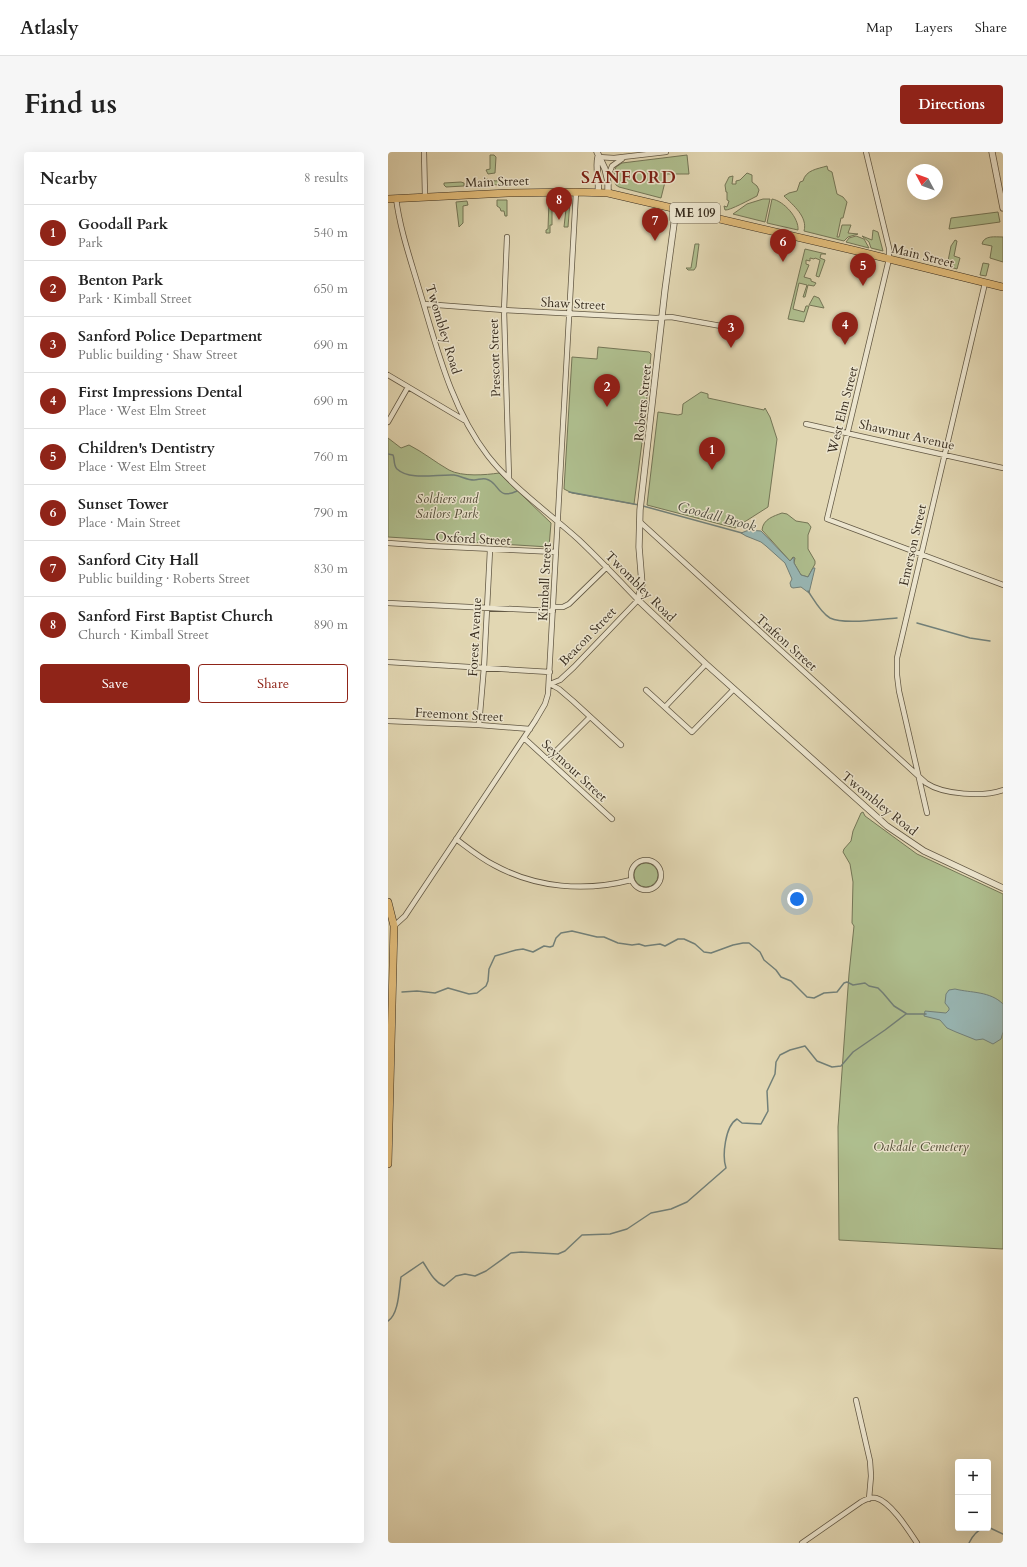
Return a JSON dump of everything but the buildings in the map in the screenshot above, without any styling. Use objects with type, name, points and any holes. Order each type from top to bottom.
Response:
[{"type":"highway","name":"Main Street","points":[[388,198],[576,192],[608,193],[889,259],[1003,288]]},
{"type":"highway","points":[[388,902],[394,926],[391,957],[388,1164]]},
{"type":"street","points":[[424,152],[424,196]]},
{"type":"street","points":[[598,155],[609,159],[666,152]]},
{"type":"street","name":"West Elm Street","points":[[866,152],[889,248],[889,259],[827,519],[922,554]]},
{"type":"street","points":[[992,152],[1003,208]]},
{"type":"street","points":[[598,155],[602,162],[607,179],[608,193]]},
{"type":"street","points":[[598,155],[596,163],[599,179],[598,192]]},
{"type":"street","points":[[607,179],[612,166],[624,157]]},
{"type":"street","name":"Kimball Street","points":[[394,926],[405,916],[530,729],[545,704],[550,684],[576,192]]},
{"type":"street","name":"Twombley Road","points":[[396,198],[403,233],[453,394],[464,420],[488,456],[509,478],[607,567],[638,600],[706,664],[892,829],[924,851],[1003,888]]},
{"type":"street","name":"Roberts Street","points":[[638,600],[641,593],[642,584],[639,547],[640,510],[676,209]]},
{"type":"street","name":"Prescott Street","points":[[507,237],[504,310],[509,478]]},
{"type":"street","name":"Emerson Street","points":[[927,813],[899,691],[896,670],[898,652],[986,283]]},
{"type":"street","name":"Shaw Street","points":[[424,304],[569,314],[662,318],[671,317],[721,326]]},
{"type":"street","points":[[388,375],[464,420]]},
{"type":"street","points":[[388,422],[408,387]]},
{"type":"street","name":"Shawmut Avenue","points":[[806,424],[848,432],[1003,468]]},
{"type":"street","name":"Trafton Street","points":[[640,522],[931,787],[950,792],[988,793],[1003,790]]},
{"type":"street","name":"Oxford Street","points":[[388,543],[490,550],[556,552]]},
{"type":"street","name":"Forest Avenue","points":[[479,725],[484,667],[490,550]]},
{"type":"street","points":[[922,554],[1003,585]]},
{"type":"street","points":[[388,603],[487,608],[553,609],[569,604],[607,567]]},
{"type":"street","name":"Beacon Street","points":[[550,684],[560,680],[574,667],[638,600]]},
{"type":"street","points":[[388,662],[550,672]]},
{"type":"street","points":[[665,707],[706,664]]},
{"type":"street","points":[[550,684],[558,689],[621,745]]},
{"type":"street","points":[[646,690],[692,732],[734,689]]},
{"type":"street","points":[[548,759],[590,717]]},
{"type":"street","name":"Freemont Street","points":[[388,721],[530,729]]},
{"type":"street","name":"Seymour Street","points":[[524,738],[612,819]]},
{"type":"street","points":[[456,840],[494,865],[514,874],[540,882],[573,887],[614,884],[631,880]]},
{"type":"street","points":[[647,859],[653,861],[661,870],[662,876],[660,882],[651,890],[639,888],[631,880],[634,866],[641,860],[647,859]]},
{"type":"street","points":[[856,1400],[872,1476],[869,1499]]},
{"type":"street","points":[[802,1543],[861,1502],[869,1499],[878,1499],[889,1507],[902,1521],[918,1543]]},
{"type":"green space","points":[[490,155],[494,155],[496,157],[495,173],[488,174],[486,170],[490,169]]},
{"type":"green space","points":[[687,155],[689,174],[667,174],[661,198],[619,187],[616,185],[614,180],[614,172],[616,167],[622,163]]},
{"type":"green space","points":[[827,166],[828,170],[832,172],[837,194],[843,197],[847,202],[843,218],[841,218],[837,237],[839,237],[842,225],[851,225],[848,233],[858,234],[848,237],[844,241],[804,231],[805,226],[802,216],[784,196],[797,191],[800,182],[803,181],[804,177],[809,172]]},
{"type":"green space","points":[[747,173],[752,175],[752,182],[759,190],[757,196],[735,207],[725,210],[724,206],[727,207],[729,201],[727,200],[725,185],[729,177],[733,176],[732,184],[736,184],[736,181],[740,180]]},
{"type":"green space","points":[[486,179],[496,181],[501,179],[501,182],[511,182],[512,184],[472,186],[472,182],[486,181]]},
{"type":"green space","points":[[444,183],[464,183],[464,186],[446,187],[444,185]]},
{"type":"green space","points":[[763,199],[770,199],[765,222],[733,214],[747,204]]},
{"type":"green space","points":[[772,199],[777,200],[790,211],[796,220],[798,230],[767,223]]},
{"type":"green space","points":[[497,200],[507,200],[507,216],[505,216],[504,211],[501,211],[497,206]]},
{"type":"green space","points":[[549,200],[558,201],[558,207],[552,207],[552,225],[550,225],[550,233],[546,233],[546,230],[548,229]]},
{"type":"green space","points":[[467,201],[468,205],[463,206],[463,223],[459,227],[456,202]]},
{"type":"green space","points":[[561,201],[570,201],[568,227],[564,227],[567,207],[561,206]]},
{"type":"green space","points":[[998,212],[1000,222],[949,229],[951,218]]},
{"type":"green space","points":[[873,230],[878,232],[883,251],[871,248],[869,242],[862,236],[872,240]]},
{"type":"green space","points":[[856,236],[864,239],[869,248],[846,242],[849,238]]},
{"type":"green space","points":[[1003,237],[1003,262],[990,258],[992,246],[982,244],[987,238]]},
{"type":"green space","points":[[955,240],[957,241],[954,256],[960,258],[957,269],[947,266],[951,246]]},
{"type":"green space","points":[[695,244],[699,244],[696,267],[694,270],[688,270],[686,268],[691,268]]},
{"type":"green space","points":[[805,249],[826,254],[821,254],[820,258],[825,260],[819,277],[816,276],[820,260],[810,258],[810,261],[806,260],[806,264],[809,265],[804,277],[811,279],[811,281],[816,283],[814,286],[808,285],[805,297],[803,297],[807,285],[799,283],[793,309],[804,312],[806,306],[809,306],[804,322],[788,319]]},
{"type":"green space","points":[[983,263],[989,264],[986,276],[980,275]]},
{"type":"green space","points":[[814,296],[819,298],[824,308],[809,305]]},
{"type":"green space","points":[[598,347],[649,352],[651,354],[644,427],[634,504],[572,493],[564,489],[572,357],[597,359]]},
{"type":"green space","points":[[701,392],[708,394],[708,398],[764,410],[765,408],[770,417],[777,439],[768,507],[735,528],[647,505],[658,412],[678,415],[682,414],[683,404]]},
{"type":"green space","name":"Soldiers and Sailors Park","points":[[388,438],[401,448],[409,445],[449,470],[460,474],[474,475],[499,473],[551,523],[549,547],[388,537]]},
{"type":"green space","points":[[782,513],[787,514],[796,521],[808,523],[811,527],[808,535],[808,549],[815,561],[815,564],[808,577],[801,575],[794,563],[795,558],[793,557],[790,561],[762,530],[764,523],[772,517]]},
{"type":"green space","name":"Oakdale Cemetery","points":[[863,812],[865,816],[917,854],[1003,894],[1003,1249],[839,1240],[838,1127],[854,926],[852,923],[853,882],[850,864],[843,852],[851,841],[853,831],[861,813]]},
{"type":"green space","points":[[646,863],[655,866],[658,875],[655,884],[646,887],[637,884],[634,875],[637,866]]},
{"type":"water","points":[[749,530],[761,531],[790,561],[794,557],[794,563],[801,575],[808,577],[813,568],[815,568],[809,593],[801,587],[791,587],[790,583],[792,579],[785,563],[761,542],[741,533]]},
{"type":"water","points":[[955,989],[980,993],[992,997],[1003,1004],[1003,1032],[1001,1039],[993,1044],[983,1039],[976,1040],[947,1028],[940,1020],[924,1016],[925,1011],[946,1013],[949,1008],[945,1003],[946,994],[949,990]]},
{"type":"waterway","name":"Goodall Brook","points":[[388,454],[393,455],[395,466],[402,473],[416,476],[454,475],[471,480],[484,479],[490,481],[505,494],[517,491]]},
{"type":"waterway","name":"Goodall Brook","points":[[569,492],[639,505]]},
{"type":"waterway","name":"Goodall Brook","points":[[643,506],[742,533]]},
{"type":"waterway","name":"Goodall Brook","points":[[808,591],[824,613],[830,618],[836,620],[853,621],[897,618]]},
{"type":"waterway","name":"Goodall Brook","points":[[917,623],[970,638],[990,641]]},
{"type":"waterway","points":[[402,992],[417,991],[435,993],[448,988],[469,994],[477,993],[486,986],[489,969],[495,956],[516,950],[523,949],[533,952],[544,946],[550,947],[553,946],[556,938],[561,933],[572,931],[597,937],[604,937],[618,943],[632,945],[639,944],[645,946],[660,944],[665,946],[678,939],[684,939],[695,944],[704,952],[711,953],[733,945],[749,943],[760,952],[764,960],[776,970],[781,977],[791,981],[807,997],[814,998],[824,993],[837,992],[844,983],[847,982],[853,985],[865,983],[869,986],[878,988],[894,1006],[907,1014]]},
{"type":"waterway","points":[[388,1321],[392,1318],[396,1307],[401,1277],[423,1262],[435,1279],[444,1286],[456,1276],[465,1274],[475,1276],[486,1271],[511,1253],[521,1252],[558,1254],[565,1251],[582,1235],[610,1234],[627,1229],[651,1213],[671,1209],[687,1202],[726,1168],[724,1156],[727,1134],[733,1123],[737,1119],[742,1123],[761,1124],[768,1111],[767,1091],[775,1074],[776,1062],[780,1055],[790,1050],[805,1046],[817,1061],[832,1067],[841,1066],[853,1052],[906,1014],[926,1014]]},
{"type":"waterway","points":[[991,1528],[1003,1534]]},
{"type":"waterway","points":[[969,1543],[978,1531]]},
{"type":"place","name":"Sanford First Baptist Church","points":[[559,220]]},
{"type":"place","name":"Sanford City Hall","points":[[655,241]]},
{"type":"place","name":"Sunset Tower","points":[[783,262]]},
{"type":"place","name":"Children's Dentistry","points":[[863,286]]},
{"type":"place","name":"First Impressions Dental","points":[[845,345]]},
{"type":"place","name":"Sanford Police Department","points":[[731,348]]},
{"type":"place","name":"Benton Park","points":[[607,407]]},
{"type":"place","name":"Goodall Park","points":[[712,470]]},
{"type":"district","name":"SANFORD","points":[[629,177]]}]
